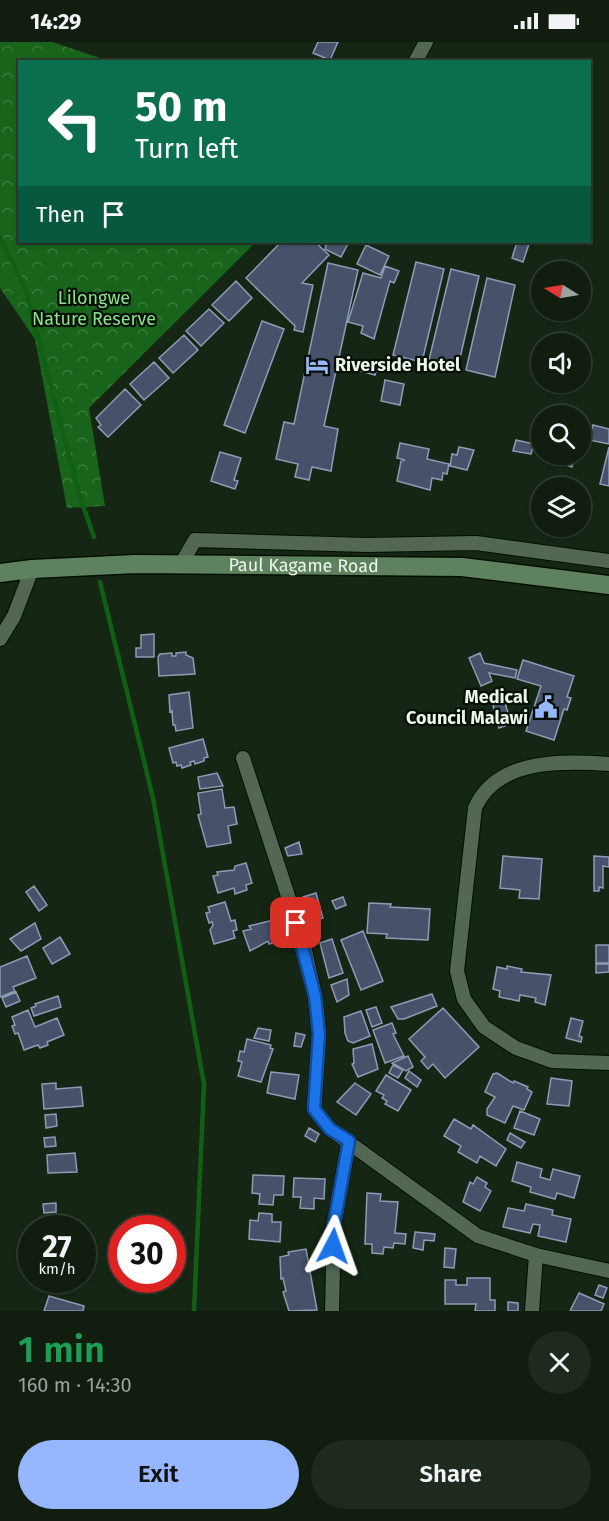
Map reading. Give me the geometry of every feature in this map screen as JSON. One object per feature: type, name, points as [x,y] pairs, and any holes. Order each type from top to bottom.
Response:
[{"type":"street","points":[[416,60],[426,42]]},
{"type":"street","points":[[181,564],[195,540],[335,545],[476,543],[609,561]]},
{"type":"street","name":"Paul Kagame Road","points":[[0,573],[32,569],[181,564],[462,567],[609,585]]},
{"type":"street","points":[[0,639],[14,616],[32,569]]},
{"type":"street","points":[[243,758],[303,942],[315,996],[319,1034],[314,1109],[330,1129],[478,1236],[536,1255],[609,1270]]},
{"type":"street","points":[[609,764],[543,765],[506,775],[488,786],[476,808],[457,971],[464,999],[475,1017],[496,1036],[516,1048],[552,1061],[609,1063]]},
{"type":"street","points":[[332,1311],[334,1224],[349,1141]]},
{"type":"street","points":[[532,1311],[536,1255]]},
{"type":"green space","name":"Lilongwe Nature Reserve","points":[[0,42],[52,42],[106,60],[18,60],[18,243],[255,243],[89,408],[105,506],[67,508],[35,339],[0,288]]},
{"type":"building","points":[[318,42],[338,42],[330,60],[313,53]]},
{"type":"building","points":[[280,243],[316,243],[329,255],[302,283],[313,285],[303,332],[294,330],[295,326],[246,278]]},
{"type":"building","points":[[323,243],[348,243],[341,257],[325,249],[326,246]]},
{"type":"building","points":[[517,243],[529,244],[523,262],[512,258]]},
{"type":"building","points":[[366,245],[389,256],[380,275],[357,264]]},
{"type":"building","points":[[416,262],[444,269],[422,362],[393,355]]},
{"type":"building","points":[[328,263],[358,270],[324,426],[338,429],[331,471],[312,467],[309,480],[295,477],[298,464],[276,459],[284,422],[294,424]]},
{"type":"building","points":[[385,266],[399,271],[394,283],[390,281],[374,339],[361,333],[363,326],[348,322],[363,273],[381,278]]},
{"type":"building","points":[[451,269],[479,276],[457,371],[428,364]]},
{"type":"building","points":[[487,278],[515,285],[495,377],[466,370]]},
{"type":"building","points":[[236,281],[252,298],[229,321],[212,305]]},
{"type":"building","points":[[209,309],[224,323],[201,346],[186,331]]},
{"type":"building","points":[[262,321],[284,329],[245,433],[224,425]]},
{"type":"building","points":[[184,335],[198,350],[173,373],[159,358]]},
{"type":"building","points":[[363,360],[378,364],[375,375],[360,371]]},
{"type":"building","points":[[154,362],[169,378],[144,400],[130,384]]},
{"type":"building","points":[[385,380],[404,384],[400,405],[381,401]]},
{"type":"building","points":[[125,389],[141,405],[108,437],[98,427],[101,425],[96,418]]},
{"type":"building","points":[[593,425],[609,429],[609,444],[591,440]]},
{"type":"building","points":[[516,440],[531,443],[531,454],[513,451]]},
{"type":"building","points":[[400,443],[429,449],[427,459],[449,464],[447,474],[443,473],[442,480],[432,478],[430,490],[397,481],[401,461],[405,460],[397,458]]},
{"type":"building","points":[[459,447],[474,450],[467,470],[450,466],[452,454],[457,455]]},
{"type":"building","points":[[609,447],[609,486],[600,484]]},
{"type":"building","points":[[220,452],[241,458],[234,480],[238,481],[235,489],[211,481]]},
{"type":"building","points":[[154,634],[154,657],[136,657],[136,648],[141,648],[141,635]]},
{"type":"building","points":[[186,652],[186,655],[193,658],[195,674],[159,676],[158,657],[160,654],[172,653],[172,656],[176,656],[176,653]]},
{"type":"building","points":[[480,653],[484,663],[517,670],[515,678],[489,673],[492,681],[481,686],[469,658]]},
{"type":"building","points":[[523,660],[574,676],[567,697],[571,698],[567,710],[564,709],[554,740],[526,731],[541,686],[517,679]]},
{"type":"building","points":[[189,692],[193,728],[176,731],[172,711],[170,712],[169,695]]},
{"type":"building","points":[[503,695],[511,724],[499,728],[491,698]]},
{"type":"building","points":[[203,739],[208,757],[204,758],[204,761],[195,764],[194,761],[190,762],[191,765],[182,768],[181,765],[177,766],[176,762],[173,763],[169,748]]},
{"type":"building","points":[[217,773],[223,786],[200,789],[198,777]]},
{"type":"building","points":[[222,789],[225,808],[234,807],[237,824],[228,826],[231,843],[207,847],[198,815],[201,814],[198,793]]},
{"type":"building","points":[[299,842],[302,854],[288,856],[285,848]]},
{"type":"building","points":[[503,856],[542,859],[539,899],[519,898],[520,890],[500,888]]},
{"type":"building","points":[[594,856],[609,857],[609,867],[603,866],[603,888],[599,887],[599,891],[594,891]]},
{"type":"building","points":[[246,863],[252,883],[246,885],[247,890],[235,894],[234,888],[218,893],[213,876],[218,875],[217,872],[234,870],[235,866]]},
{"type":"building","points":[[34,886],[47,905],[39,911],[26,892]]},
{"type":"building","points":[[316,893],[323,918],[310,922],[303,897]]},
{"type":"building","points":[[343,897],[346,905],[336,909],[332,901]]},
{"type":"building","points":[[225,902],[231,921],[235,920],[237,930],[233,931],[235,938],[214,944],[210,930],[213,925],[212,922],[209,923],[206,913],[210,912],[208,907]]},
{"type":"building","points":[[369,903],[391,904],[390,907],[430,909],[428,940],[386,938],[387,934],[367,933]]},
{"type":"building","points":[[278,919],[283,936],[279,938],[280,941],[269,944],[268,941],[250,951],[243,931],[251,929],[249,926]]},
{"type":"building","points":[[35,923],[41,939],[21,951],[10,939]]},
{"type":"building","points":[[363,931],[383,981],[361,990],[341,940]]},
{"type":"building","points":[[60,937],[70,954],[52,964],[43,948]]},
{"type":"building","points":[[332,939],[343,973],[329,978],[320,943]]},
{"type":"building","points":[[596,945],[609,945],[609,963],[596,963]]},
{"type":"building","points":[[27,956],[36,978],[13,987],[15,991],[0,997],[0,967]]},
{"type":"building","points":[[596,964],[609,964],[609,972],[596,973]]},
{"type":"building","points":[[507,966],[522,969],[521,972],[551,975],[545,1005],[535,1002],[536,998],[520,995],[519,1001],[499,997],[500,991],[493,989],[497,967],[507,969]]},
{"type":"building","points":[[347,979],[349,995],[337,1002],[331,985]]},
{"type":"building","points":[[16,992],[20,1001],[6,1007],[2,998]]},
{"type":"building","points":[[432,994],[437,1006],[404,1019],[398,1019],[391,1007]]},
{"type":"building","points":[[58,996],[61,1007],[34,1016],[31,1008],[36,1006],[35,1004]]},
{"type":"building","points":[[376,1007],[382,1023],[372,1027],[366,1010]]},
{"type":"building","points":[[443,1008],[479,1047],[445,1078],[433,1064],[428,1069],[421,1061],[425,1057],[409,1039]]},
{"type":"building","points":[[28,1010],[35,1027],[57,1018],[64,1035],[47,1042],[48,1045],[40,1048],[38,1045],[24,1050],[18,1033],[15,1034],[12,1026],[15,1025],[12,1017]]},
{"type":"building","points":[[361,1011],[370,1036],[353,1043],[348,1041],[345,1033],[344,1017]]},
{"type":"building","points":[[571,1018],[583,1021],[579,1036],[582,1037],[581,1042],[566,1038]]},
{"type":"building","points":[[392,1023],[396,1033],[393,1034],[404,1056],[385,1063],[373,1030]]},
{"type":"building","points":[[258,1028],[271,1030],[269,1041],[254,1038]]},
{"type":"building","points":[[296,1033],[305,1035],[301,1047],[294,1046]]},
{"type":"building","points":[[247,1039],[271,1045],[270,1048],[273,1049],[261,1082],[238,1076],[242,1062],[238,1061],[240,1051],[244,1052]]},
{"type":"building","points":[[372,1044],[378,1069],[358,1077],[352,1064],[354,1063],[353,1049]]},
{"type":"building","points":[[408,1056],[413,1067],[406,1071],[392,1063]]},
{"type":"building","points":[[393,1065],[403,1070],[398,1078],[389,1073]]},
{"type":"building","points":[[409,1071],[421,1080],[417,1087],[405,1078]]},
{"type":"building","points":[[271,1072],[299,1075],[295,1099],[267,1093]]},
{"type":"building","points":[[497,1073],[513,1083],[514,1081],[528,1087],[527,1089],[532,1092],[524,1110],[513,1106],[505,1123],[487,1115],[487,1109],[495,1097],[485,1092],[493,1074]]},
{"type":"building","points":[[386,1075],[411,1090],[398,1111],[385,1104],[387,1101],[382,1098],[384,1095],[376,1091]]},
{"type":"building","points":[[551,1078],[572,1081],[569,1106],[547,1104]]},
{"type":"building","points":[[56,1083],[56,1089],[81,1087],[83,1106],[44,1109],[42,1084]]},
{"type":"building","points":[[355,1083],[371,1094],[356,1115],[337,1102]]},
{"type":"building","points":[[520,1111],[540,1119],[534,1135],[514,1128]]},
{"type":"building","points":[[56,1114],[57,1126],[46,1128],[45,1115]]},
{"type":"building","points":[[454,1119],[471,1129],[473,1125],[506,1149],[496,1166],[480,1156],[477,1163],[458,1152],[461,1146],[444,1136]]},
{"type":"building","points":[[309,1128],[319,1134],[315,1142],[305,1136]]},
{"type":"building","points":[[510,1133],[525,1142],[521,1148],[507,1140]]},
{"type":"building","points":[[55,1137],[56,1146],[45,1147],[44,1138]]},
{"type":"building","points":[[75,1153],[77,1172],[48,1173],[47,1155]]},
{"type":"building","points":[[517,1162],[542,1169],[540,1177],[550,1180],[553,1169],[580,1176],[574,1198],[557,1193],[555,1199],[530,1192],[531,1187],[512,1181]]},
{"type":"building","points":[[253,1175],[284,1176],[283,1195],[274,1195],[273,1205],[259,1204],[260,1194],[252,1193]]},
{"type":"building","points":[[477,1177],[487,1183],[485,1187],[491,1191],[480,1211],[463,1202],[470,1182],[473,1184]]},
{"type":"building","points":[[294,1178],[325,1179],[324,1199],[314,1198],[314,1209],[300,1208],[301,1197],[293,1197]]},
{"type":"building","points":[[367,1193],[381,1194],[380,1201],[398,1202],[395,1233],[406,1234],[405,1244],[394,1243],[393,1248],[384,1247],[383,1254],[372,1253],[372,1244],[365,1244]]},
{"type":"building","points":[[56,1203],[56,1212],[44,1213],[43,1204]]},
{"type":"building","points":[[526,1204],[553,1210],[552,1215],[571,1219],[566,1242],[538,1236],[540,1225],[533,1224],[530,1233],[503,1227],[508,1208],[524,1211]]},
{"type":"building","points":[[259,1213],[272,1214],[272,1222],[281,1222],[280,1242],[249,1239],[250,1220],[258,1221]]},
{"type":"building","points":[[415,1232],[435,1234],[434,1241],[424,1240],[423,1250],[413,1248]]},
{"type":"building","points":[[445,1248],[456,1249],[454,1268],[444,1267]]},
{"type":"building","points":[[306,1249],[317,1310],[289,1311],[283,1292],[286,1291],[283,1278],[281,1279],[280,1257],[289,1255],[288,1252]]},
{"type":"building","points":[[467,1278],[490,1278],[490,1300],[495,1300],[495,1311],[475,1311],[476,1304],[445,1304],[445,1280],[456,1280],[456,1285],[467,1285]]},
{"type":"building","points":[[599,1285],[607,1288],[603,1298],[595,1295]]},
{"type":"building","points":[[579,1293],[604,1304],[601,1311],[570,1311]]},
{"type":"building","points":[[49,1296],[84,1306],[83,1311],[44,1311]]},
{"type":"building","points":[[508,1302],[518,1303],[518,1311],[508,1311]]},
{"type":"waterway","points":[[0,237],[26,291],[79,494],[94,537]]},
{"type":"waterway","points":[[100,582],[153,798],[204,1084],[194,1311]]},
{"type":"place","name":"Riverside Hotel","points":[[317,365]]},
{"type":"place","name":"Medical Council Malawi","points":[[546,707]]},
{"type":"route","points":[[296,923],[303,942],[315,996],[319,1034],[313,1096],[314,1109],[318,1117],[330,1129],[349,1141],[334,1224],[333,1246]]}]
